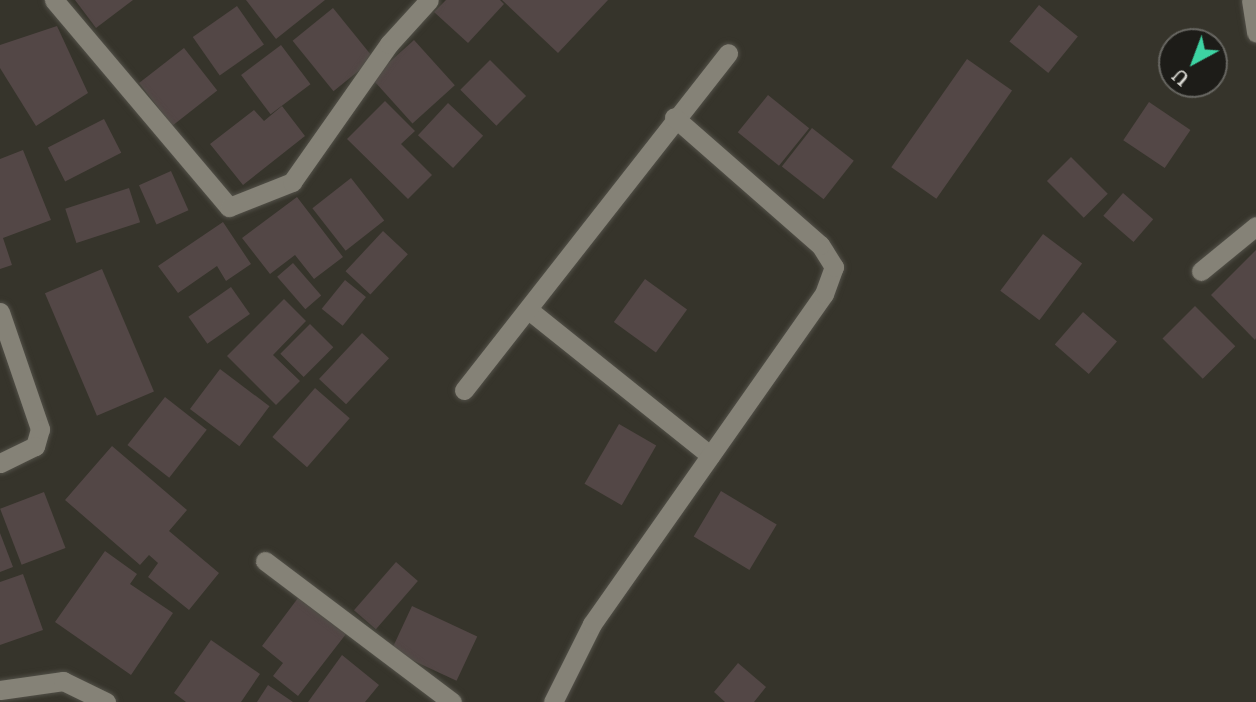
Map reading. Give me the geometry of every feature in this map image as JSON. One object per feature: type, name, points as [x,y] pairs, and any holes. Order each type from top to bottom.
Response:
[{"type":"street","points":[[54,0],[229,207],[292,182],[388,44],[429,0]]},
{"type":"street","points":[[1251,0],[1256,33]]},
{"type":"street","points":[[464,390],[530,311],[674,117],[728,53]]},
{"type":"street","points":[[553,702],[592,624],[824,294],[834,267],[820,245],[674,117]]},
{"type":"street","points":[[1201,271],[1256,226]]},
{"type":"street","points":[[530,311],[710,455]]},
{"type":"street","points":[[0,312],[40,429],[35,446],[0,463]]},
{"type":"street","points":[[265,561],[452,702]]},
{"type":"street","points":[[0,690],[63,681],[106,702]]},
{"type":"building","points":[[75,0],[133,0],[96,28]]},
{"type":"building","points":[[246,0],[325,0],[276,39]]},
{"type":"building","points":[[446,0],[500,0],[504,4],[468,43],[434,12]]},
{"type":"building","points":[[502,0],[608,0],[558,53]]},
{"type":"building","points":[[1039,5],[1078,36],[1048,73],[1009,42]]},
{"type":"building","points":[[237,6],[264,45],[220,75],[193,37]]},
{"type":"building","points":[[333,8],[374,59],[333,91],[293,41]]},
{"type":"building","points":[[57,26],[88,93],[36,126],[0,68],[0,45]]},
{"type":"building","points":[[414,40],[455,85],[412,123],[372,78]]},
{"type":"building","points":[[281,45],[310,84],[271,114],[241,75]]},
{"type":"building","points":[[184,48],[217,91],[172,126],[139,83]]},
{"type":"building","points":[[967,59],[1012,91],[936,199],[891,167]]},
{"type":"building","points":[[490,60],[526,96],[496,126],[460,90]]},
{"type":"building","points":[[768,95],[809,128],[779,166],[738,132]]},
{"type":"building","points":[[385,101],[415,131],[401,144],[432,175],[408,199],[347,139]]},
{"type":"building","points":[[1149,102],[1190,130],[1165,168],[1123,140]]},
{"type":"building","points":[[448,103],[483,136],[453,168],[418,135]]},
{"type":"building","points":[[282,106],[305,136],[243,185],[210,144],[254,110],[264,121]]},
{"type":"building","points":[[104,119],[121,153],[65,181],[48,148]]},
{"type":"building","points":[[812,128],[854,161],[824,199],[782,167]]},
{"type":"building","points":[[23,150],[51,220],[3,238],[12,265],[0,269],[0,159]]},
{"type":"building","points":[[1071,157],[1108,194],[1084,218],[1047,181]]},
{"type":"building","points":[[171,171],[188,210],[157,225],[139,185]]},
{"type":"building","points":[[351,178],[384,221],[346,251],[312,208]]},
{"type":"building","points":[[129,188],[140,222],[76,243],[65,209]]},
{"type":"building","points":[[1123,193],[1153,219],[1134,242],[1103,216]]},
{"type":"building","points":[[297,197],[343,257],[314,279],[295,255],[270,274],[242,238]]},
{"type":"building","points":[[223,222],[251,264],[226,281],[217,266],[178,293],[158,266]]},
{"type":"building","points":[[383,231],[408,254],[370,294],[345,271]]},
{"type":"building","points":[[1043,234],[1082,263],[1039,320],[1000,291]]},
{"type":"building","points":[[1256,250],[1256,338],[1255,340],[1211,295]]},
{"type":"building","points":[[293,263],[321,295],[305,309],[277,277]]},
{"type":"building","points":[[102,269],[154,391],[97,416],[45,293]]},
{"type":"building","points":[[645,279],[687,310],[656,352],[614,322]]},
{"type":"building","points":[[345,280],[366,297],[343,326],[322,309]]},
{"type":"building","points":[[231,287],[250,314],[207,344],[188,317]]},
{"type":"building","points":[[284,299],[306,321],[273,355],[300,381],[276,405],[227,356]]},
{"type":"building","points":[[1195,306],[1235,346],[1203,379],[1162,339]]},
{"type":"building","points":[[1083,312],[1117,342],[1089,374],[1055,344]]},
{"type":"building","points":[[310,324],[333,347],[304,377],[280,354]]},
{"type":"building","points":[[362,333],[389,358],[346,404],[319,379]]},
{"type":"building","points":[[220,369],[270,406],[239,446],[190,409]]},
{"type":"building","points":[[315,388],[350,418],[307,467],[272,437]]},
{"type":"building","points":[[165,397],[207,430],[169,478],[127,445]]},
{"type":"building","points":[[619,424],[656,445],[622,505],[584,484]]},
{"type":"building","points":[[112,446],[187,510],[169,531],[219,573],[189,610],[148,577],[158,563],[149,555],[140,565],[65,500]]},
{"type":"building","points":[[721,491],[777,524],[749,570],[694,536]]},
{"type":"building","points":[[44,492],[66,548],[22,565],[0,509]]},
{"type":"building","points":[[0,533],[13,567],[0,572]]},
{"type":"building","points":[[105,551],[137,574],[130,584],[173,613],[131,675],[55,622]]},
{"type":"building","points":[[396,562],[418,581],[376,629],[354,610]]},
{"type":"building","points":[[23,574],[43,630],[0,645],[0,582]]},
{"type":"building","points":[[298,598],[346,634],[298,696],[273,676],[283,663],[262,646]]},
{"type":"building","points":[[412,606],[477,636],[457,681],[391,650]]},
{"type":"building","points":[[211,640],[260,674],[241,702],[186,702],[174,693]]},
{"type":"building","points":[[342,655],[379,685],[365,702],[308,702]]},
{"type":"building","points":[[738,663],[766,687],[754,702],[725,702],[714,692]]},
{"type":"building","points":[[268,685],[293,702],[257,702]]}]
